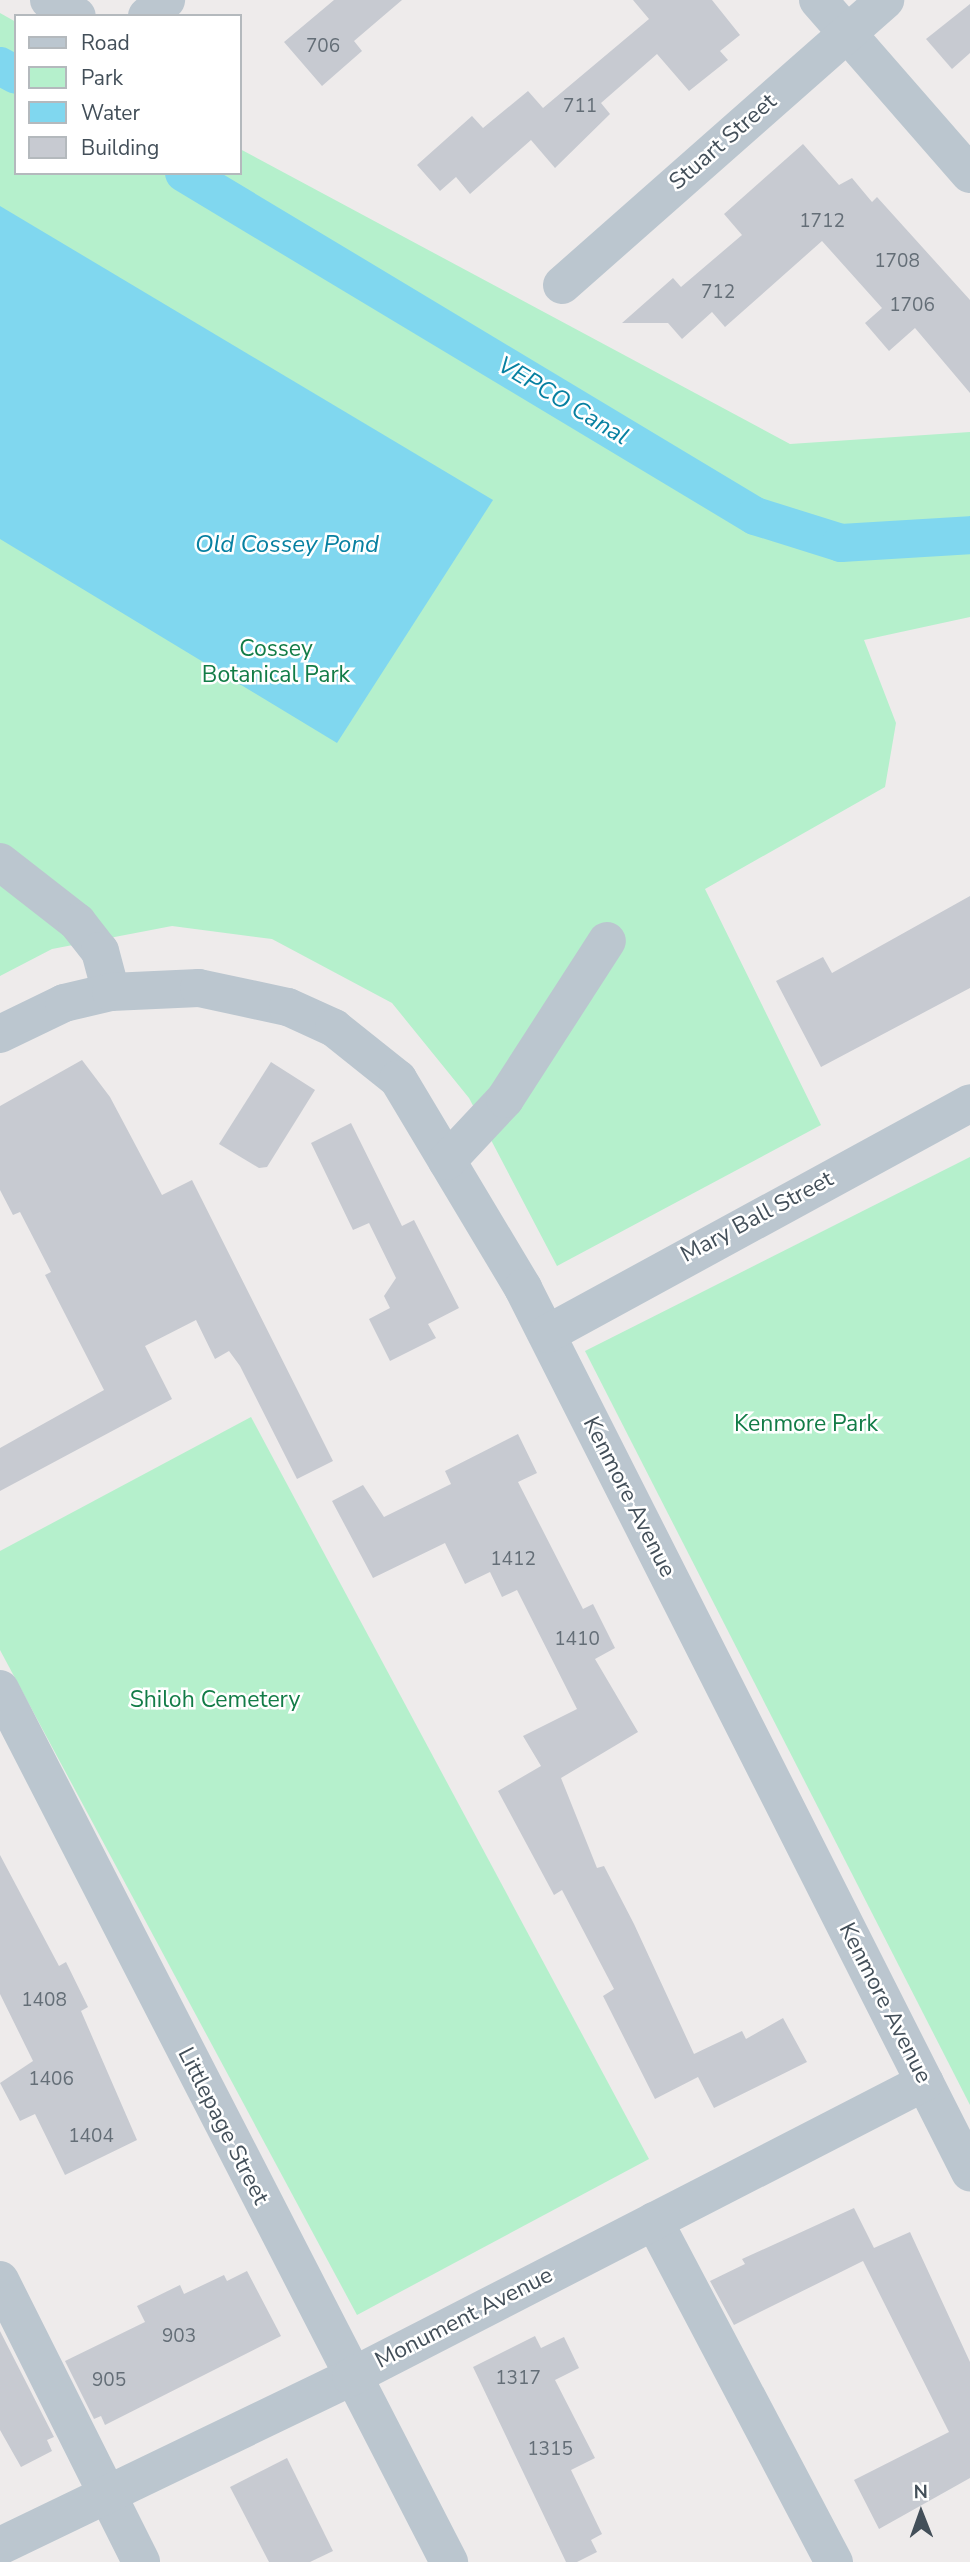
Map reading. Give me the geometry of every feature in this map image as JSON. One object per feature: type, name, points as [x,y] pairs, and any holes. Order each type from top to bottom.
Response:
[{"type":"street","points":[[49,0],[74,14]]},
{"type":"street","points":[[149,14],[166,0]]},
{"type":"street","points":[[818,0],[970,174]]},
{"type":"street","name":"Stuart Street","points":[[562,285],[885,0]]},
{"type":"street","points":[[0,862],[77,922],[128,989]]},
{"type":"street","points":[[447,1161],[505,1099],[607,941]]},
{"type":"street","name":"Kenmore Avenue","points":[[0,1034],[65,1003],[128,989],[239,993],[334,1028],[398,1079],[547,1334],[970,2172]]},
{"type":"street","name":"Mary Ball Street","points":[[547,1334],[970,1103]]},
{"type":"street","name":"Littlepage Street","points":[[0,1689],[351,2377],[449,2562]]},
{"type":"street","name":"Monument Avenue","points":[[0,2546],[351,2377],[925,2082]]},
{"type":"street","points":[[654,2221],[834,2562]]},
{"type":"street","points":[[0,2280],[141,2562]]},
{"type":"green space","name":"Cossey Botanical Park","points":[[0,13],[14,21],[14,175],[242,175],[242,150],[790,444],[970,432],[970,617],[864,640],[896,723],[885,787],[705,889],[821,1125],[557,1266],[469,1098],[392,1003],[272,939],[172,926],[52,949],[0,976]]},
{"type":"green space","name":"Kenmore Park","points":[[970,1157],[970,2105],[585,1351]]},
{"type":"green space","name":"Shiloh Cemetery","points":[[251,1417],[649,2159],[357,2315],[0,1650],[0,1551]]},
{"type":"water","name":"Old Cossey Pond","points":[[0,206],[493,500],[337,743],[0,539]]},
{"type":"building","points":[[334,0],[402,0],[354,41],[362,51],[322,86],[284,42]]},
{"type":"building","points":[[633,0],[712,0],[740,35],[720,51],[728,60],[689,91],[657,54],[601,103],[610,114],[555,168],[531,140],[470,194],[456,177],[440,191],[417,165],[472,116],[483,128],[528,91],[543,108],[649,19]]},
{"type":"building","points":[[970,4],[970,53],[952,69],[926,39]]},
{"type":"building","points":[[803,144],[839,185],[852,178],[872,202],[877,197],[970,300],[970,393],[915,328],[889,351],[865,323],[882,308],[822,241],[725,327],[712,312],[682,339],[668,323],[622,323],[673,278],[681,287],[742,235],[724,214]]},
{"type":"building","points":[[970,896],[970,988],[821,1067],[776,981],[823,957],[832,973]]},
{"type":"building","points":[[82,1060],[110,1097],[162,1195],[192,1180],[333,1461],[297,1479],[240,1366],[229,1351],[215,1359],[196,1320],[145,1346],[172,1399],[0,1491],[0,1448],[104,1390],[45,1275],[51,1272],[20,1212],[13,1215],[0,1190],[0,1106]]},
{"type":"building","points":[[271,1062],[315,1090],[267,1167],[259,1168],[219,1144]]},
{"type":"building","points":[[351,1123],[402,1226],[414,1220],[459,1308],[428,1324],[436,1338],[390,1361],[369,1319],[390,1308],[384,1296],[396,1278],[369,1223],[353,1230],[311,1143]]},
{"type":"building","points":[[518,1434],[537,1473],[518,1482],[583,1609],[593,1604],[615,1648],[595,1659],[638,1732],[561,1778],[597,1868],[604,1866],[694,2054],[742,2031],[746,2039],[783,2018],[807,2062],[714,2108],[698,2077],[655,2099],[603,1996],[614,1989],[562,1890],[554,1895],[498,1791],[541,1766],[523,1736],[577,1709],[517,1590],[502,1597],[490,1572],[465,1584],[445,1543],[373,1578],[332,1501],[363,1485],[384,1517],[451,1484],[445,1471]]},
{"type":"building","points":[[0,1855],[59,1966],[66,1962],[88,2007],[81,2011],[137,2140],[65,2175],[35,2114],[20,2121],[0,2083],[33,2061],[0,1994]]},
{"type":"building","points":[[854,2208],[874,2248],[910,2232],[970,2362],[970,2478],[879,2529],[854,2480],[949,2432],[863,2261],[734,2325],[710,2281],[745,2264],[742,2259]]},
{"type":"building","points":[[247,2271],[281,2336],[105,2425],[101,2416],[94,2419],[65,2361],[145,2322],[137,2306],[180,2285],[184,2294],[224,2275],[227,2281]]},
{"type":"building","points":[[0,2331],[54,2437],[47,2440],[52,2451],[21,2467],[0,2430]]},
{"type":"building","points":[[535,2336],[541,2348],[564,2337],[579,2368],[555,2380],[595,2458],[571,2470],[602,2534],[591,2540],[597,2552],[577,2562],[566,2562],[473,2367]]},
{"type":"building","points":[[287,2458],[333,2551],[310,2562],[269,2562],[230,2487]]},
{"type":"waterway","name":"VEPCO Canal","points":[[0,66],[14,74]]},
{"type":"waterway","name":"VEPCO Canal","points":[[187,175],[755,516],[841,543],[970,535]]}]
